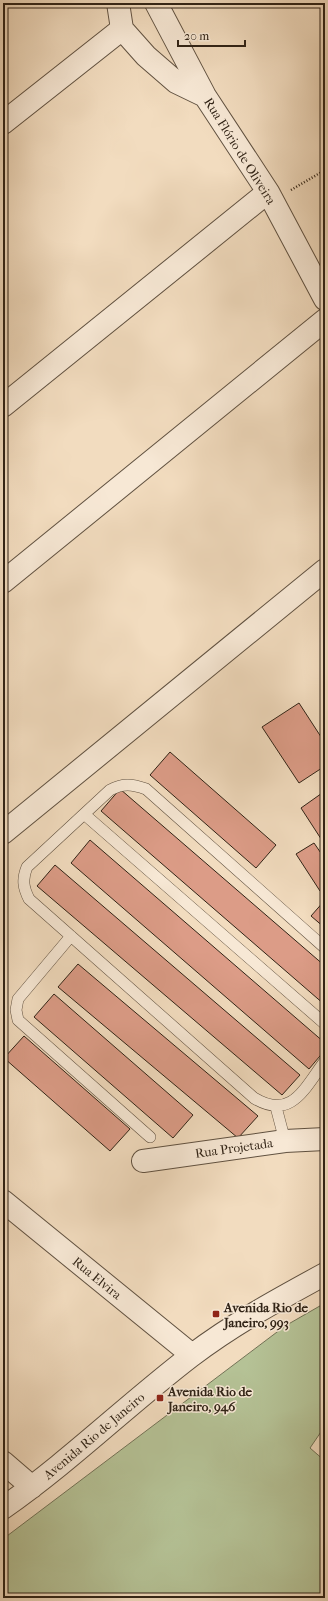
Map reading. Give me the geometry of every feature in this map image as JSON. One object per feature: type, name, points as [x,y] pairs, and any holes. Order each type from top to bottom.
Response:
[{"type":"street","points":[[118,3],[122,29],[146,56],[176,82],[205,96]]},
{"type":"street","name":"Rua Flório de Oliveira","points":[[156,3],[205,96],[270,196],[325,299]]},
{"type":"street","points":[[3,123],[122,29]]},
{"type":"street","points":[[3,406],[270,196]]},
{"type":"street","points":[[3,582],[325,320]]},
{"type":"street","points":[[3,833],[325,570]]},
{"type":"street","name":"Rua Projetada","points":[[143,1161],[285,1141],[325,1139]]},
{"type":"street","name":"Rua Elvira","points":[[3,1201],[192,1355]]},
{"type":"street","name":"Avenida Rio de Janeiro","points":[[3,1508],[32,1487],[192,1355],[240,1321],[325,1274]]},
{"type":"street","points":[[3,1462],[32,1487]]},
{"type":"lane","points":[[325,948],[146,789],[134,784],[120,785],[110,790],[27,867],[23,878],[24,889],[29,899],[254,1098],[265,1105],[276,1107],[286,1105],[296,1099],[325,1061]]},
{"type":"lane","points":[[84,814],[325,1024]]},
{"type":"lane","points":[[71,936],[18,999],[16,1010],[18,1020],[150,1137]]},
{"type":"lane","points":[[276,1107],[285,1141]]},
{"type":"path","points":[[270,196],[325,170]]},
{"type":"green space","points":[[325,1303],[325,1426],[310,1448],[325,1461],[325,1598],[3,1598],[3,1539],[285,1326]]},
{"type":"building","points":[[299,703],[325,743],[325,766],[299,783],[262,727]]},
{"type":"building","points":[[170,752],[276,845],[256,868],[150,775]]},
{"type":"building","points":[[120,789],[325,966],[325,1005],[101,811]]},
{"type":"building","points":[[325,791],[325,845],[301,808]]},
{"type":"building","points":[[90,840],[325,1043],[325,1050],[309,1069],[71,863]]},
{"type":"building","points":[[314,843],[325,859],[325,888],[320,891],[296,854]]},
{"type":"building","points":[[55,865],[300,1075],[282,1095],[37,886]]},
{"type":"building","points":[[325,900],[325,928],[311,916]]},
{"type":"building","points":[[78,964],[258,1116],[238,1138],[58,987]]},
{"type":"building","points":[[54,994],[193,1115],[173,1138],[34,1017]]},
{"type":"building","points":[[24,1036],[130,1129],[110,1151],[4,1058]]},
{"type":"place","name":"Avenida Rio de Janeiro, 993","points":[[216,1314]]},
{"type":"place","name":"Avenida Rio de Janeiro, 946","points":[[160,1398]]}]
